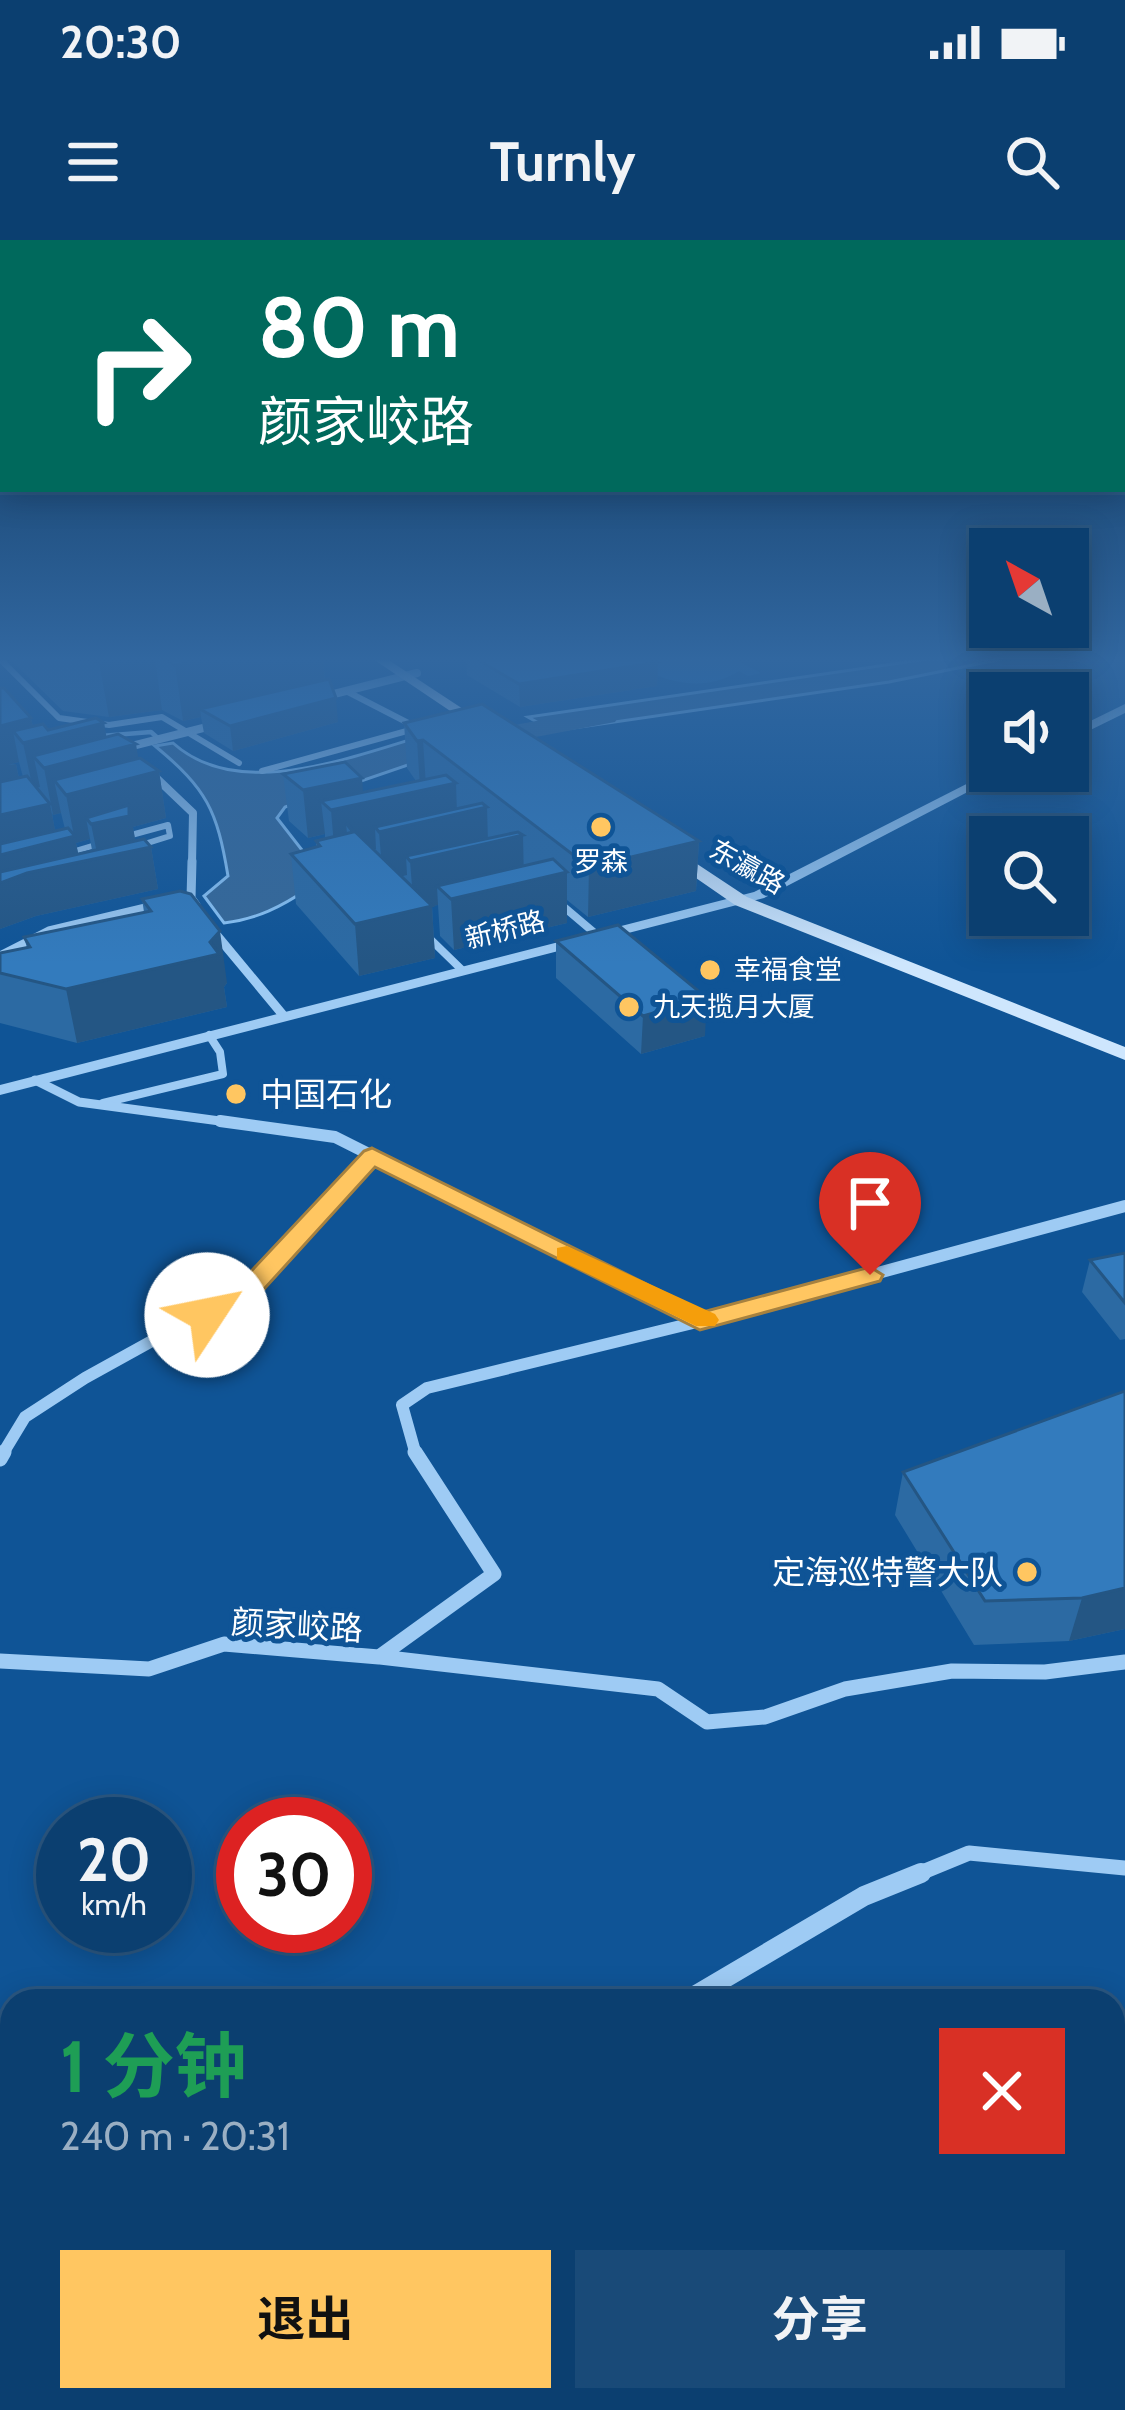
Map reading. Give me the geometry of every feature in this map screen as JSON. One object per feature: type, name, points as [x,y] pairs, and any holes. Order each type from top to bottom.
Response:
[{"type":"main road","name":"东瀛路","points":[[662,840],[750,898],[1125,1054]]},
{"type":"main road","name":"东瀛路","points":[[750,898],[1125,1038]]},
{"type":"street","points":[[134,760],[193,813],[191,898],[200,912]]},
{"type":"street","name":"新桥路","points":[[0,1090],[750,898],[969,788]]},
{"type":"street","points":[[0,956],[49,932],[191,898]]},
{"type":"street","points":[[209,926],[283,1015]]},
{"type":"street","points":[[35,1081],[79,1102],[335,1137],[700,1321]]},
{"type":"street","points":[[0,1460],[26,1417],[85,1378],[179,1326],[236,1304],[372,1156]]},
{"type":"street","name":"颜家峧路","points":[[0,1661],[149,1669],[224,1644],[379,1657],[494,1574],[416,1455],[402,1405],[427,1388],[700,1321],[1125,1205]]},
{"type":"street","points":[[379,1657],[658,1689],[706,1722],[765,1717],[845,1689],[952,1671],[1045,1672],[1125,1662]]},
{"type":"street","points":[[706,1989],[864,1896],[969,1853],[1125,1868]]},
{"type":"lane","points":[[234,760],[239,763]]},
{"type":"lane","points":[[262,771],[301,760]]},
{"type":"lane","points":[[53,854],[168,825],[170,836],[126,850]]},
{"type":"lane","points":[[60,837],[80,861],[60,866]]},
{"type":"lane","points":[[555,900],[598,935]]},
{"type":"lane","points":[[445,927],[423,932],[460,969]]},
{"type":"lane","points":[[98,1104],[223,1075],[220,1052],[209,1035]]},
{"type":"shaded area","points":[[171,760],[199,760],[236,771],[309,767],[338,760],[422,760],[285,807],[277,818],[309,859],[309,888],[268,911],[224,923],[204,896],[228,876],[214,817],[198,789]]},
{"type":"building","points":[[37,760],[74,760],[44,768]]},
{"type":"building","points":[[131,760],[143,760],[159,771],[66,795],[54,780]]},
{"type":"building","points":[[449,760],[571,760],[699,841],[589,867]]},
{"type":"building","points":[[345,762],[362,778],[303,790],[283,774]]},
{"type":"building","points":[[446,775],[456,783],[331,810],[321,801]]},
{"type":"building","points":[[27,776],[50,804],[0,815],[0,782]]},
{"type":"building","points":[[482,803],[487,807],[379,832],[375,827]]},
{"type":"building","points":[[129,805],[129,816],[91,824],[86,818]]},
{"type":"building","points":[[346,823],[432,906],[355,924],[291,854],[320,846],[316,841],[353,832]]},
{"type":"building","points":[[68,828],[75,836],[0,855],[0,844]]},
{"type":"building","points":[[518,832],[523,835],[410,861],[406,856]]},
{"type":"building","points":[[144,839],[151,847],[0,883],[0,872]]},
{"type":"building","points":[[553,859],[567,872],[451,899],[437,886]]},
{"type":"building","points":[[180,891],[191,894],[220,931],[210,942],[219,954],[66,989],[0,973],[0,953],[30,947],[24,937],[151,911],[142,899]]},
{"type":"building","points":[[618,925],[707,998],[643,1016],[556,941]]},
{"type":"building","points":[[1125,1253],[1125,1303],[1090,1260]]},
{"type":"building","name":"定海巡特警大队","points":[[1125,1391],[1125,1588],[1082,1598],[985,1601],[903,1472]]},
{"type":"slow traffic","points":[[567,1254],[705,1320]]},
{"type":"place","name":"罗森","points":[[601,827]]},
{"type":"place","name":"幸福食堂","points":[[710,970]]},
{"type":"place","name":"九天揽月大厦","points":[[629,1007]]},
{"type":"place","name":"中国石化","points":[[236,1094]]},
{"type":"place","name":"定海巡特警大队","points":[[1027,1572]]},
{"type":"route","points":[[207,1315],[236,1304],[372,1156],[700,1321],[870,1275]]}]
